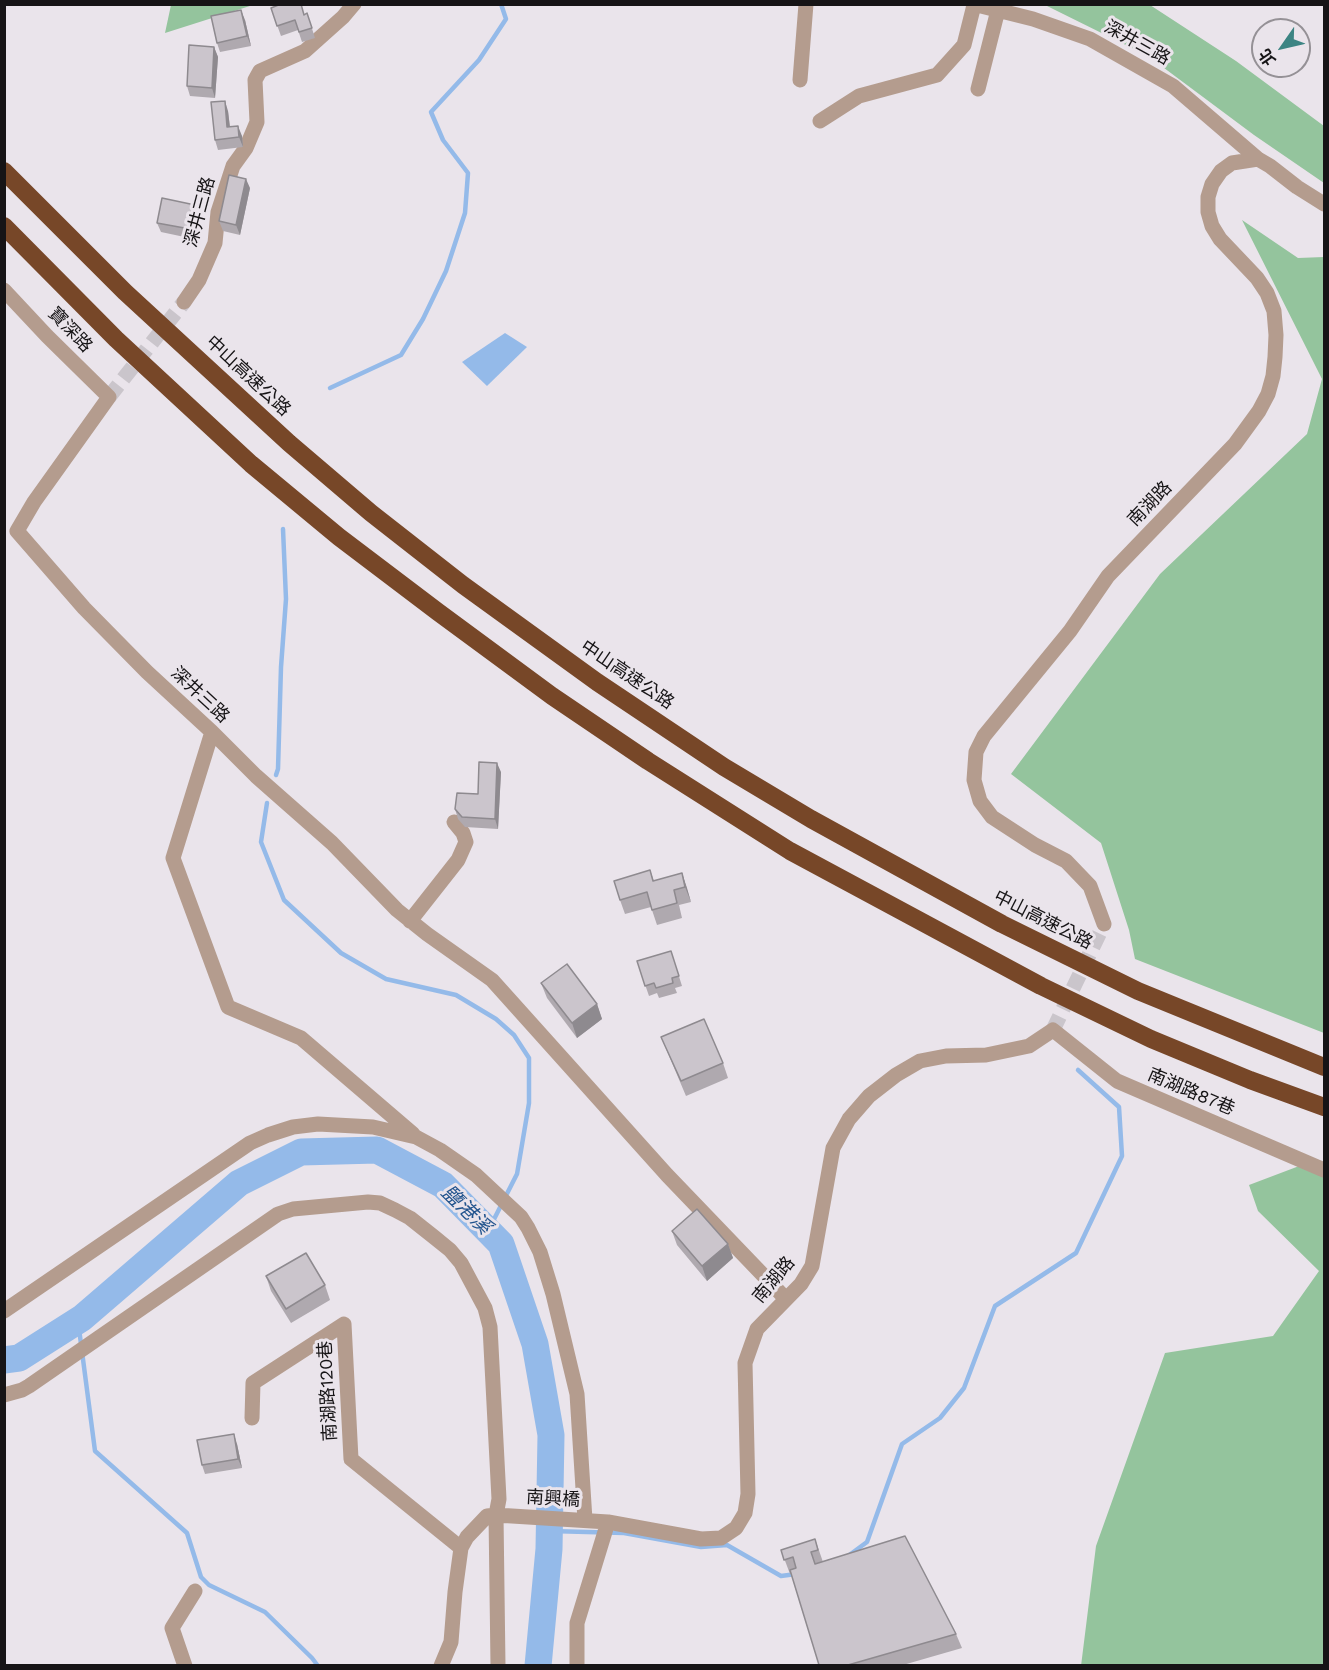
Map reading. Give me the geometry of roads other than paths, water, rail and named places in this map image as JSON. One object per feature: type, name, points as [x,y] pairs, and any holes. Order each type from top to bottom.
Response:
[{"type":"highway","name":"中山高速公路","points":[[4,171],[125,292],[289,443],[371,513],[463,585],[597,682],[724,767],[810,819],[1002,924],[1138,991],[1324,1067]]},
{"type":"highway","points":[[4,226],[116,339],[251,464],[339,537],[438,612],[552,696],[648,761],[790,851],[1041,986],[1151,1038],[1250,1080],[1324,1107]]},
{"type":"street","name":"深井三路","points":[[184,302],[199,280],[215,243],[218,212],[233,166],[246,148],[258,122],[255,80],[260,71],[305,51],[354,4]]},
{"type":"street","points":[[800,80],[806,4]]},
{"type":"street","name":"深井三路","points":[[973,5],[1033,19],[1090,39],[1173,86],[1258,159]]},
{"type":"street","points":[[820,121],[859,96],[937,75],[964,45],[973,5]]},
{"type":"street","points":[[978,89],[998,10]]},
{"type":"street","points":[[1258,159],[1324,204]]},
{"type":"street","name":"南湖路","points":[[1104,924],[1090,886],[1066,861],[1035,845],[992,817],[980,801],[974,780],[976,752],[984,736],[1064,639],[1108,576],[1220,461],[1248,428],[1268,394],[1273,376],[1276,335],[1274,311],[1267,293],[1257,278],[1220,239],[1212,226],[1208,212],[1208,198],[1212,184],[1221,171],[1232,163],[1258,159]]},
{"type":"street","name":"寶深路","points":[[4,290],[109,397]]},
{"type":"street","name":"深井三路","points":[[109,397],[34,502],[11,527],[84,608],[256,776],[332,843],[410,921],[492,980],[667,1175],[786,1299]]},
{"type":"street","points":[[212,732],[173,858],[228,1007],[301,1038],[416,1137],[440,1150],[476,1175],[520,1217],[528,1228],[540,1252],[553,1294],[577,1394],[585,1520]]},
{"type":"street","points":[[410,921],[458,861],[466,842],[464,833],[454,822]]},
{"type":"street","name":"南湖路","points":[[608,1522],[701,1539],[721,1538],[736,1528],[745,1513],[748,1494],[745,1363],[757,1329],[801,1284],[812,1266],[833,1148],[849,1119],[868,1096],[920,1061],[946,1056],[986,1055],[1029,1046],[1053,1030]]},
{"type":"street","name":"南湖路87巷","points":[[1053,1030],[1117,1081],[1324,1170]]},
{"type":"street","points":[[4,1311],[250,1143],[268,1134],[293,1127],[318,1124],[373,1127],[416,1137]]},
{"type":"street","points":[[4,1395],[22,1390],[66,1361],[278,1214],[293,1209],[368,1202],[380,1203],[410,1218],[450,1250],[461,1263],[485,1308],[490,1327],[499,1499],[496,1515],[498,1665]]},
{"type":"street","name":"南湖路120巷","points":[[252,1418],[253,1383],[344,1324],[351,1459],[461,1548]]},
{"type":"street","points":[[441,1665],[451,1642],[461,1548],[467,1537],[487,1516],[496,1515]]},
{"type":"street","name":"南興橋","points":[[496,1515],[608,1522]]},
{"type":"street","points":[[577,1665],[577,1623],[608,1522]]},
{"type":"street","points":[[184,1665],[172,1628],[195,1591]]},
{"type":"water","points":[[505,333],[527,347],[487,386],[462,362]]},
{"type":"waterway","points":[[330,388],[401,355],[423,319],[446,271],[465,213],[468,173],[443,140],[431,112],[479,60],[506,19],[501,4]]},
{"type":"waterway","points":[[276,775],[286,599],[283,529]]},
{"type":"waterway","points":[[267,803],[261,842],[284,900],[341,953],[386,979],[456,995],[496,1019],[514,1035],[529,1058],[529,1103],[517,1174],[488,1231]]},
{"type":"waterway","points":[[848,1556],[867,1542],[902,1444],[940,1418],[964,1388],[995,1306],[1076,1253],[1122,1156],[1119,1107],[1078,1070]]},
{"type":"waterway","name":"鹽港溪","points":[[4,1360],[19,1358],[82,1318],[239,1183],[301,1152],[377,1150],[443,1185],[501,1244],[535,1344],[551,1435],[549,1549],[538,1666]]},
{"type":"waterway","points":[[78,1321],[95,1451],[187,1533],[201,1577],[209,1585],[265,1612],[318,1666]]},
{"type":"waterway","points":[[550,1531],[624,1533],[701,1547],[727,1545],[781,1576],[796,1574]]},
{"type":"tunnel","points":[[109,397],[184,302]]},
{"type":"tunnel","points":[[1053,1030],[1104,924]]}]
